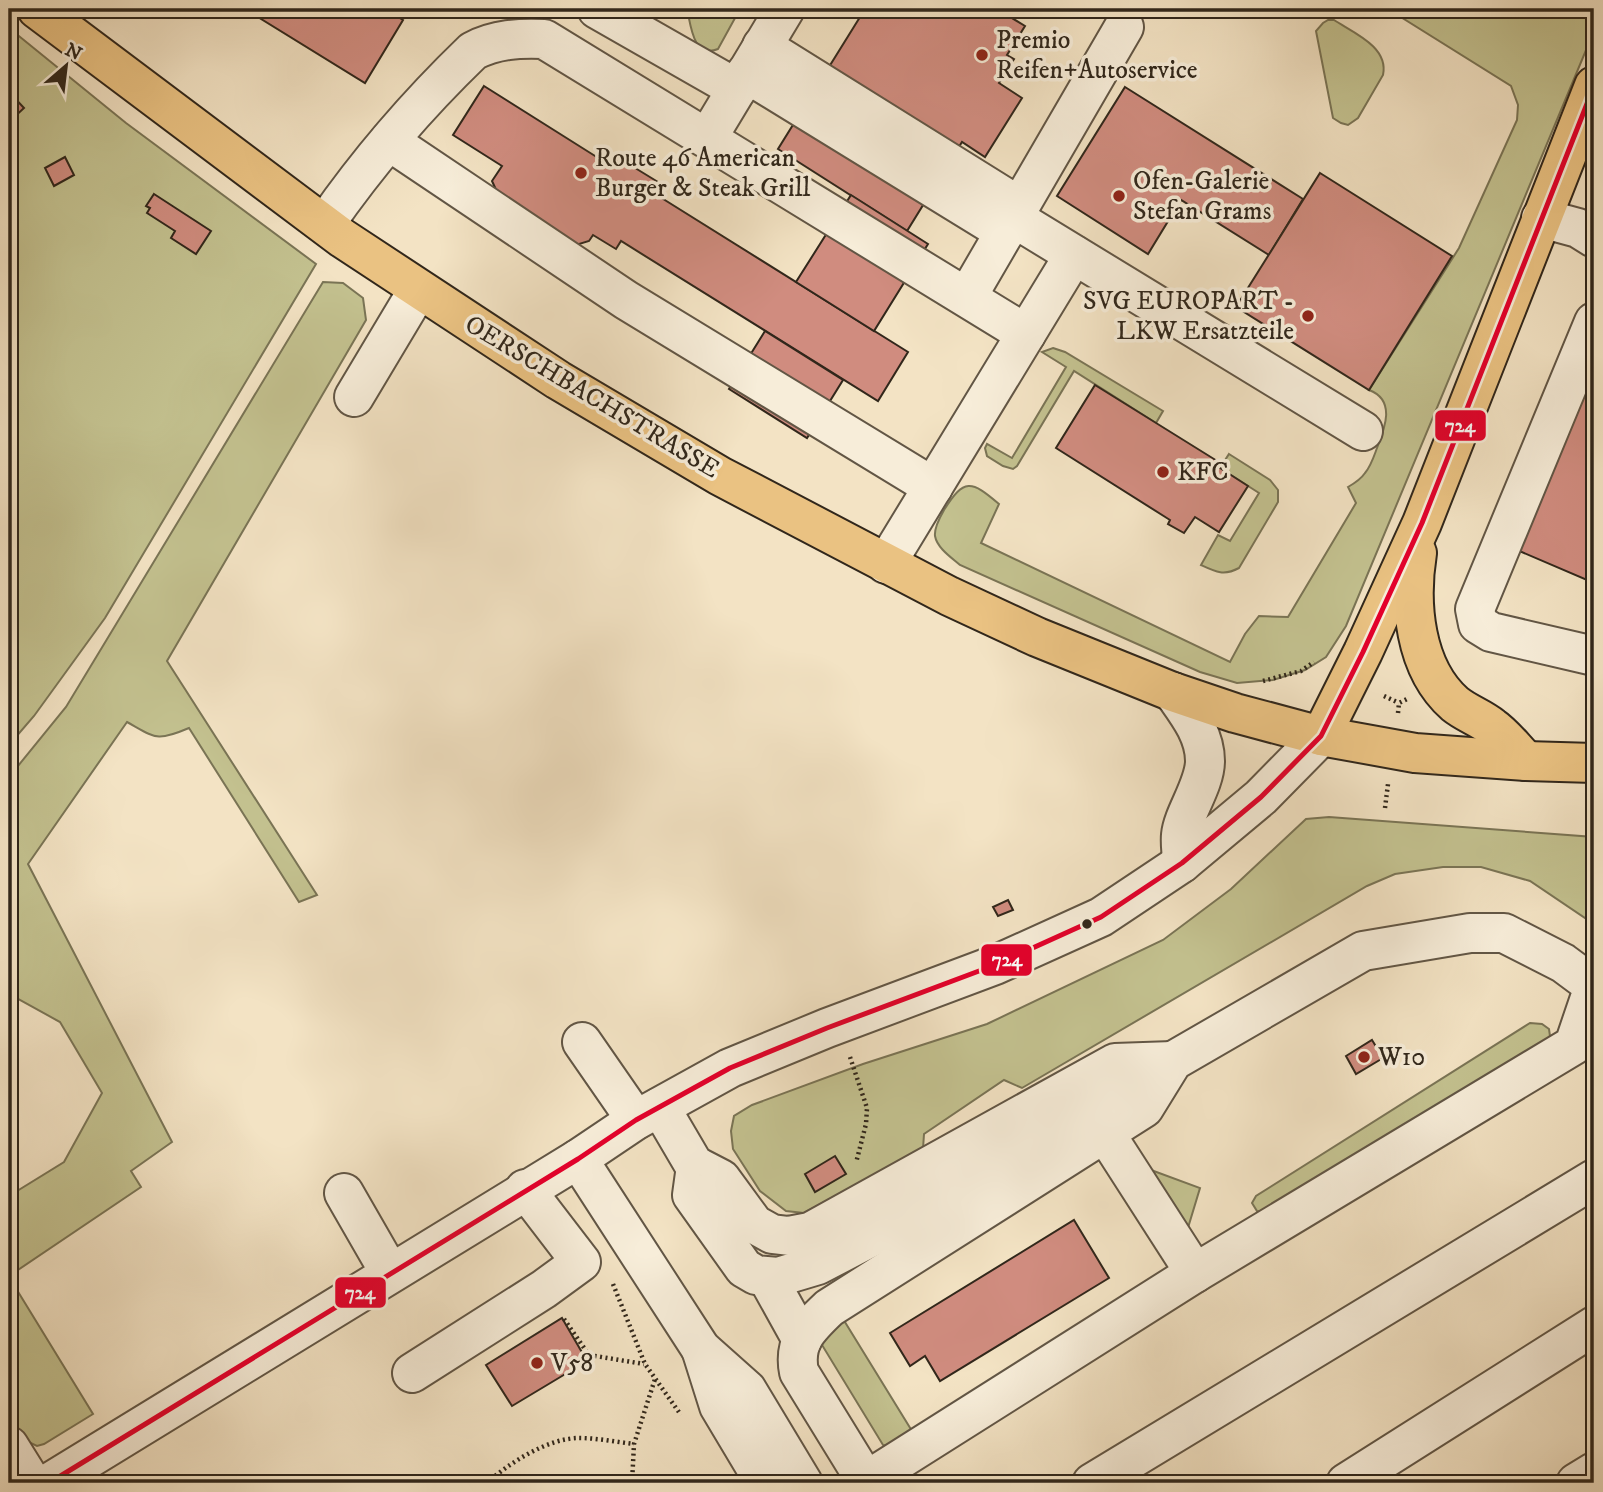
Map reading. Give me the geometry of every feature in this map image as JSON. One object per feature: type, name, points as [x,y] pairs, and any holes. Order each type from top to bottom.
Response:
[{"type":"main road","name":"OERSCHBACHSTRASSE","points":[[47,14],[324,225],[418,290],[558,380],[720,476],[886,564],[1037,637],[1173,692],[1235,713],[1321,736],[1392,750],[1594,764]]},
{"type":"main road","points":[[1321,736],[1422,523],[1594,86]]},
{"type":"main road","points":[[1422,523],[1412,583],[1419,644],[1430,670],[1436,682],[1456,705],[1494,728],[1526,761]]},
{"type":"street","points":[[597,9],[748,70],[1013,219],[1363,431]]},
{"type":"street","points":[[708,138],[785,9]]},
{"type":"street","points":[[967,297],[1124,27]]},
{"type":"street","points":[[324,225],[388,141],[473,51],[487,44],[515,38],[544,38],[1026,334]]},
{"type":"street","points":[[388,141],[626,300],[933,487]]},
{"type":"street","points":[[1541,218],[1578,228],[1594,238]]},
{"type":"street","points":[[886,564],[1074,255]]},
{"type":"street","points":[[354,397],[418,290]]},
{"type":"street","points":[[1594,322],[1475,609],[1478,624],[1491,632],[1594,656]]},
{"type":"street","points":[[1173,692],[1193,719],[1202,741],[1205,762],[1194,803],[1181,833],[1182,863]]},
{"type":"street","points":[[49,1483],[648,1114],[730,1068],[836,1024],[995,965],[1085,925],[1150,886],[1182,863],[1261,797],[1321,736]]},
{"type":"street","points":[[696,1166],[692,1195],[744,1268],[756,1275],[778,1277],[818,1265],[881,1232],[1173,1061],[1363,951],[1470,933],[1504,933],[1563,963],[1594,986],[1574,1045],[1195,1273],[866,1482],[799,1372],[796,1356],[802,1340],[829,1308],[1144,1108],[1173,1061]]},
{"type":"street","points":[[582,1042],[696,1166],[721,1179],[754,1224],[772,1234],[789,1236],[810,1231],[1115,1063],[1173,1061]]},
{"type":"street","points":[[1105,1133],[1195,1273]]},
{"type":"street","points":[[578,1158],[701,1349],[719,1406],[765,1483]]},
{"type":"street","points":[[1093,1483],[1594,1178]]},
{"type":"street","points":[[412,1373],[544,1289],[580,1262],[525,1189]]},
{"type":"street","points":[[344,1193],[390,1273]]},
{"type":"street","points":[[767,1277],[802,1340]]},
{"type":"street","points":[[1346,1483],[1594,1326]]},
{"type":"street","points":[[701,1349],[747,1390],[803,1483]]},
{"type":"street","points":[[9,1446],[32,1483]]},
{"type":"street","points":[[1576,1483],[1594,1472]]},
{"type":"path","points":[[1254,681],[1301,671],[1314,662]]},
{"type":"path","points":[[1384,696],[1399,703]]},
{"type":"path","points":[[836,1024],[854,1066],[867,1108],[866,1124],[847,1196],[853,1206]]},
{"type":"path","points":[[580,1262],[606,1268],[645,1364],[650,1370]]},
{"type":"path","points":[[544,1289],[589,1355],[645,1364]]},
{"type":"path","points":[[632,1483],[634,1444],[656,1378]]},
{"type":"path","points":[[487,1483],[499,1472],[552,1442],[579,1438],[634,1444]]},
{"type":"shaded area","points":[[687,9],[740,9],[718,49],[710,51],[698,45]]},
{"type":"shaded area","points":[[1388,9],[1594,9],[1594,31],[1346,626],[1326,657],[1305,670],[1273,680],[1237,683],[1200,672],[960,565],[942,549],[935,533],[939,519],[951,500],[957,492],[968,486],[981,490],[999,504],[981,543],[1230,662],[1245,634],[1259,616],[1288,617],[1356,503],[1348,487],[1367,470],[1380,440],[1386,407],[1383,400],[1369,390],[1459,248],[1517,120],[1518,105],[1511,86]]},
{"type":"shaded area","points":[[1328,20],[1334,20],[1368,42],[1381,56],[1383,65],[1383,75],[1358,118],[1348,125],[1333,118],[1316,31]]},
{"type":"shaded area","points":[[9,28],[126,123],[316,264],[105,618],[34,716],[9,745]]},
{"type":"shaded area","points":[[323,282],[343,283],[363,298],[366,320],[167,661],[317,895],[299,902],[189,728],[156,736],[127,722],[28,864],[172,1142],[131,1171],[141,1187],[9,1276],[9,1196],[64,1162],[102,1093],[60,1022],[9,994],[9,777],[66,707]]},
{"type":"shaded area","points":[[1053,348],[1065,352],[1163,411],[1156,423],[1074,371],[1017,466],[1013,469],[1003,466],[987,456],[985,448],[987,444],[1012,458],[1066,367],[1042,352]]},
{"type":"shaded area","points":[[1229,454],[1270,480],[1278,490],[1278,502],[1239,568],[1224,572],[1201,565],[1218,535],[1230,541],[1259,493],[1220,468]]},
{"type":"shaded area","points":[[1329,817],[1594,837],[1594,924],[1530,881],[1481,867],[1443,867],[1395,874],[1367,886],[1022,1088],[1004,1080],[924,1134],[923,1149],[804,1213],[786,1211],[760,1191],[733,1149],[731,1131],[734,1116],[752,1105],[863,1064],[987,1024],[1163,940],[1231,889],[1306,819]]},
{"type":"shaded area","points":[[1530,1023],[1542,1024],[1549,1029],[1550,1036],[1545,1042],[1266,1213],[1257,1211],[1252,1203],[1256,1196]]},
{"type":"shaded area","points":[[1151,1170],[1200,1188],[1187,1231]]},
{"type":"shaded area","points":[[9,1277],[93,1414],[37,1446],[22,1439],[9,1417]]},
{"type":"shaded area","points":[[840,1314],[912,1431],[891,1447],[883,1445],[822,1345],[830,1321]]},
{"type":"building","points":[[245,9],[385,9],[403,20],[365,83]]},
{"type":"building","points":[[865,9],[997,9],[1025,26],[1007,55],[1014,59],[999,83],[1022,98],[985,157],[962,142],[907,231],[778,149]]},
{"type":"building","points":[[484,86],[603,161],[609,152],[658,182],[652,192],[908,352],[878,401],[621,241],[616,249],[593,235],[589,241],[576,245],[498,194],[492,181],[502,166],[453,135]]},
{"type":"building","points":[[1125,87],[1303,199],[1269,255],[1181,200],[1148,254],[1057,196]]},
{"type":"building","points":[[9,92],[24,108],[9,122]]},
{"type":"building","points":[[65,157],[74,175],[54,186],[45,168]]},
{"type":"building","points":[[1320,173],[1452,256],[1369,390],[1236,307]]},
{"type":"building","points":[[154,194],[211,231],[196,254],[171,238],[175,231],[147,213],[150,208],[146,206]]},
{"type":"building","points":[[851,195],[928,244],[874,331],[796,282]]},
{"type":"building","points":[[765,331],[843,380],[807,438],[729,389]]},
{"type":"building","points":[[1594,362],[1594,583],[1517,550]]},
{"type":"building","points":[[1095,385],[1222,464],[1220,468],[1248,486],[1219,532],[1195,517],[1184,533],[1168,524],[1170,520],[1056,448]]},
{"type":"building","points":[[1008,900],[1013,910],[998,916],[993,907]]},
{"type":"building","name":"W10","points":[[1372,1040],[1383,1058],[1356,1074],[1346,1056]]},
{"type":"building","points":[[835,1156],[846,1174],[815,1192],[805,1174]]},
{"type":"building","points":[[1074,1220],[1109,1278],[940,1381],[925,1356],[910,1366],[890,1333]]},
{"type":"building","name":"V58","points":[[562,1318],[587,1361],[512,1406],[486,1365]]},
{"type":"transit line","name":"724","points":[[49,1483],[578,1159],[636,1120],[730,1068],[827,1028],[995,965],[1101,917],[1182,863],[1261,797],[1321,736],[1363,652],[1422,523],[1594,86]]},
{"type":"place","name":"Premio Reifen+Autoservice","points":[[982,55]]},
{"type":"place","name":"Route 46 American Burger & Steak Grill","points":[[581,173]]},
{"type":"place","name":"Ofen-Galerie Stefan Grams","points":[[1119,196]]},
{"type":"place","name":"SVG EUROPART - LKW Ersatzteile","points":[[1308,316]]},
{"type":"place","name":"KFC","points":[[1163,472]]},
{"type":"place","name":"W10","points":[[1364,1057]]},
{"type":"place","name":"V58","points":[[537,1363]]}]
